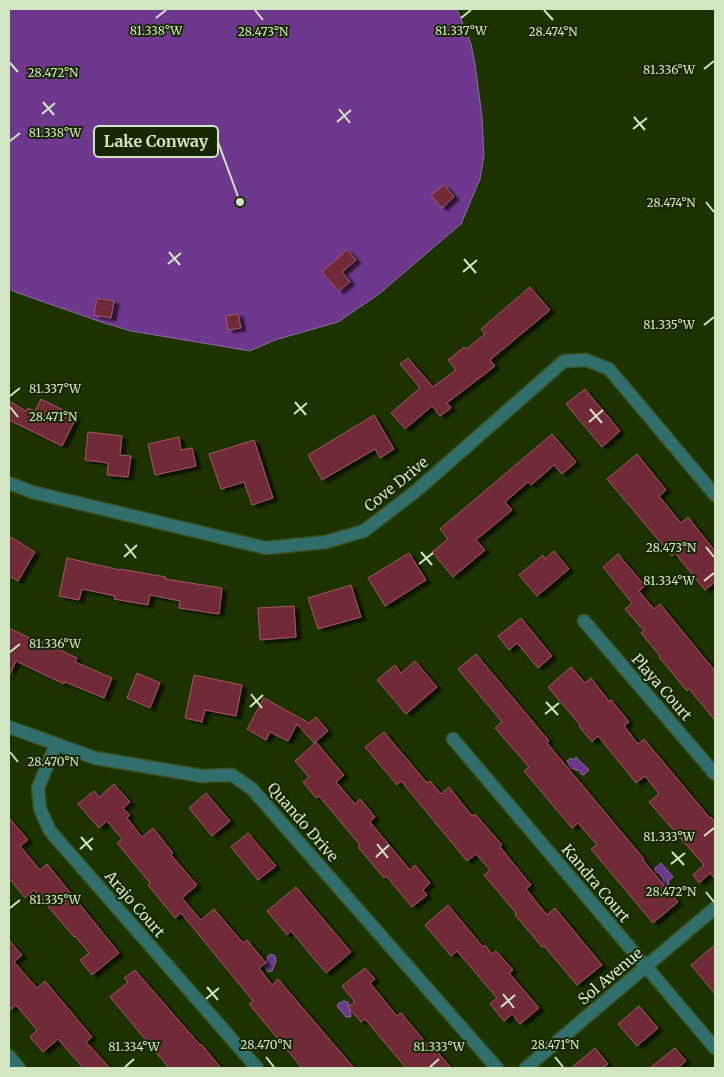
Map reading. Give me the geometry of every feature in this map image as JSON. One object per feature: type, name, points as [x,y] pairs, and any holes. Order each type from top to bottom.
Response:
[{"type":"street","name":"Cove Drive","points":[[9,483],[32,492],[266,548],[326,542],[364,530],[416,491],[564,361],[586,360],[609,369],[715,495]]},
{"type":"street","name":"Playa Court","points":[[584,621],[715,774]]},
{"type":"street","name":"Quando Drive","points":[[9,726],[96,758],[202,776],[232,775],[252,788],[497,1068]]},
{"type":"street","name":"Kandra Court","points":[[453,739],[715,1048]]},
{"type":"street","name":"Arajo Court","points":[[56,744],[38,788],[40,809],[50,831],[256,1068]]},
{"type":"street","name":"Sol Avenue","points":[[526,1068],[715,908]]},
{"type":"street","points":[[9,1056],[19,1068]]},
{"type":"shaded area","points":[[9,9],[457,9],[471,44],[475,64],[482,117],[484,156],[480,179],[461,224],[379,294],[338,322],[275,340],[250,351],[131,331],[18,293],[9,289]]},
{"type":"shaded area","points":[[576,757],[589,770],[584,775],[580,771],[570,768],[567,761],[571,758],[573,760]]},
{"type":"shaded area","points":[[661,863],[673,877],[665,887],[661,883],[664,880],[654,869]]},
{"type":"shaded area","points":[[271,954],[275,956],[276,961],[272,971],[269,972],[265,968],[268,956]]},
{"type":"shaded area","points":[[344,1001],[348,1002],[351,1017],[346,1017],[337,1006]]},
{"type":"building","points":[[444,185],[454,197],[442,208],[431,195]]},
{"type":"building","points":[[347,250],[356,260],[342,272],[350,282],[339,291],[322,272]]},
{"type":"building","points":[[530,287],[550,310],[490,360],[495,366],[447,403],[451,408],[440,416],[432,406],[405,429],[391,413],[420,388],[400,364],[408,358],[433,387],[456,370],[448,360],[485,334],[481,329]]},
{"type":"building","points":[[97,298],[114,301],[111,318],[94,315]]},
{"type":"building","points":[[238,314],[241,328],[228,330],[226,316]]},
{"type":"building","points":[[585,389],[620,431],[602,447],[566,404]]},
{"type":"building","points":[[41,399],[75,416],[75,420],[62,446],[9,420],[9,401],[26,411],[28,408],[35,411]]},
{"type":"building","points":[[374,415],[394,449],[380,458],[375,449],[322,480],[308,455]]},
{"type":"building","points":[[88,432],[122,436],[120,455],[131,456],[128,477],[107,475],[108,463],[85,460]]},
{"type":"building","points":[[552,434],[576,462],[562,474],[554,465],[531,485],[528,482],[505,502],[512,510],[476,540],[485,550],[453,577],[432,552],[448,539],[440,529]]},
{"type":"building","points":[[179,437],[181,450],[192,448],[196,466],[155,475],[148,444]]},
{"type":"building","points":[[254,440],[273,498],[252,505],[244,482],[221,489],[209,454]]},
{"type":"building","points":[[637,454],[666,490],[659,496],[681,523],[688,517],[715,551],[715,582],[705,590],[675,553],[672,556],[607,479]]},
{"type":"building","points":[[9,536],[35,552],[18,581],[9,576]]},
{"type":"building","points":[[554,551],[569,569],[537,596],[519,575],[543,555],[545,559]]},
{"type":"building","points":[[409,553],[426,580],[385,606],[368,578]]},
{"type":"building","points":[[618,554],[645,586],[639,591],[654,609],[660,604],[715,671],[715,720],[689,689],[687,691],[659,657],[641,633],[644,631],[625,609],[632,603],[603,567]]},
{"type":"building","points":[[67,558],[120,570],[166,577],[165,579],[222,588],[219,614],[179,608],[180,601],[150,595],[148,605],[114,599],[115,596],[82,589],[79,600],[59,596]]},
{"type":"building","points":[[351,585],[361,617],[318,629],[308,598]]},
{"type":"building","points":[[294,606],[296,637],[260,640],[258,608]]},
{"type":"building","points":[[521,618],[552,656],[538,668],[517,643],[509,650],[498,636]]},
{"type":"building","points":[[9,628],[77,658],[75,662],[112,678],[104,698],[65,682],[64,684],[16,661],[9,676]]},
{"type":"building","points":[[476,654],[549,741],[547,743],[678,902],[653,923],[591,849],[597,845],[578,823],[572,828],[524,771],[529,767],[495,728],[502,722],[458,669]]},
{"type":"building","points":[[415,661],[437,687],[406,714],[377,680],[395,665],[401,673]]},
{"type":"building","points":[[571,667],[585,683],[591,678],[629,722],[624,726],[638,744],[644,739],[711,817],[715,823],[715,879],[710,873],[699,883],[693,875],[704,865],[649,802],[659,794],[645,776],[636,783],[598,736],[592,742],[548,687]]},
{"type":"building","points":[[137,673],[160,683],[150,708],[127,698]]},
{"type":"building","points":[[194,675],[242,685],[236,716],[205,710],[202,722],[185,718]]},
{"type":"building","points":[[264,698],[309,723],[316,717],[328,731],[314,743],[297,724],[288,741],[270,732],[266,740],[247,729]]},
{"type":"building","points":[[384,732],[427,783],[430,781],[441,794],[449,787],[472,816],[475,814],[502,845],[500,847],[531,885],[526,889],[547,915],[555,908],[602,965],[577,985],[544,946],[542,947],[484,875],[490,870],[476,854],[467,861],[401,781],[397,785],[365,747]]},
{"type":"building","points":[[316,742],[344,775],[336,782],[355,804],[360,799],[375,817],[370,822],[410,870],[415,865],[430,883],[423,890],[427,895],[412,907],[358,847],[360,845],[319,796],[316,798],[303,782],[309,777],[295,761]]},
{"type":"building","points":[[114,784],[130,802],[123,808],[130,815],[127,818],[142,837],[153,828],[173,853],[171,855],[197,885],[182,898],[201,920],[214,909],[243,943],[247,940],[266,963],[259,968],[272,985],[278,979],[354,1068],[302,1068],[249,1004],[253,1001],[181,913],[175,918],[148,885],[150,883],[117,843],[122,839],[107,821],[99,828],[78,804],[94,791],[99,797]]},
{"type":"building","points":[[206,793],[230,821],[212,836],[189,808]]},
{"type":"building","points":[[9,818],[28,840],[20,846],[40,870],[47,864],[119,953],[92,975],[80,960],[89,953],[75,936],[34,890],[25,898],[9,878]]},
{"type":"building","points":[[248,833],[276,866],[258,880],[231,847]]},
{"type":"building","points":[[296,887],[351,952],[326,973],[291,931],[287,935],[267,911]]},
{"type":"building","points":[[448,905],[483,947],[485,945],[492,954],[496,951],[513,970],[509,973],[539,1008],[520,1024],[512,1014],[504,1021],[490,1004],[497,998],[457,951],[451,956],[425,925]]},
{"type":"building","points":[[9,940],[22,955],[14,962],[37,988],[45,981],[92,1037],[86,1042],[110,1068],[83,1068],[58,1039],[43,1052],[30,1037],[37,1030],[16,1005],[9,1011]]},
{"type":"building","points":[[715,945],[715,994],[691,965]]},
{"type":"building","points":[[365,968],[375,979],[370,983],[397,1016],[401,1013],[433,1051],[435,1049],[451,1068],[406,1068],[365,1019],[361,1022],[348,1007],[355,1002],[342,986]]},
{"type":"building","points":[[135,970],[221,1068],[169,1068],[110,997],[128,982],[124,978]]},
{"type":"building","points":[[639,1006],[658,1028],[637,1046],[618,1024]]},
{"type":"building","points":[[595,1048],[608,1064],[602,1068],[571,1068]]},
{"type":"building","points":[[675,1048],[686,1061],[678,1068],[650,1068]]},
{"type":"place","name":"Lake Conway","points":[[240,202]]}]
